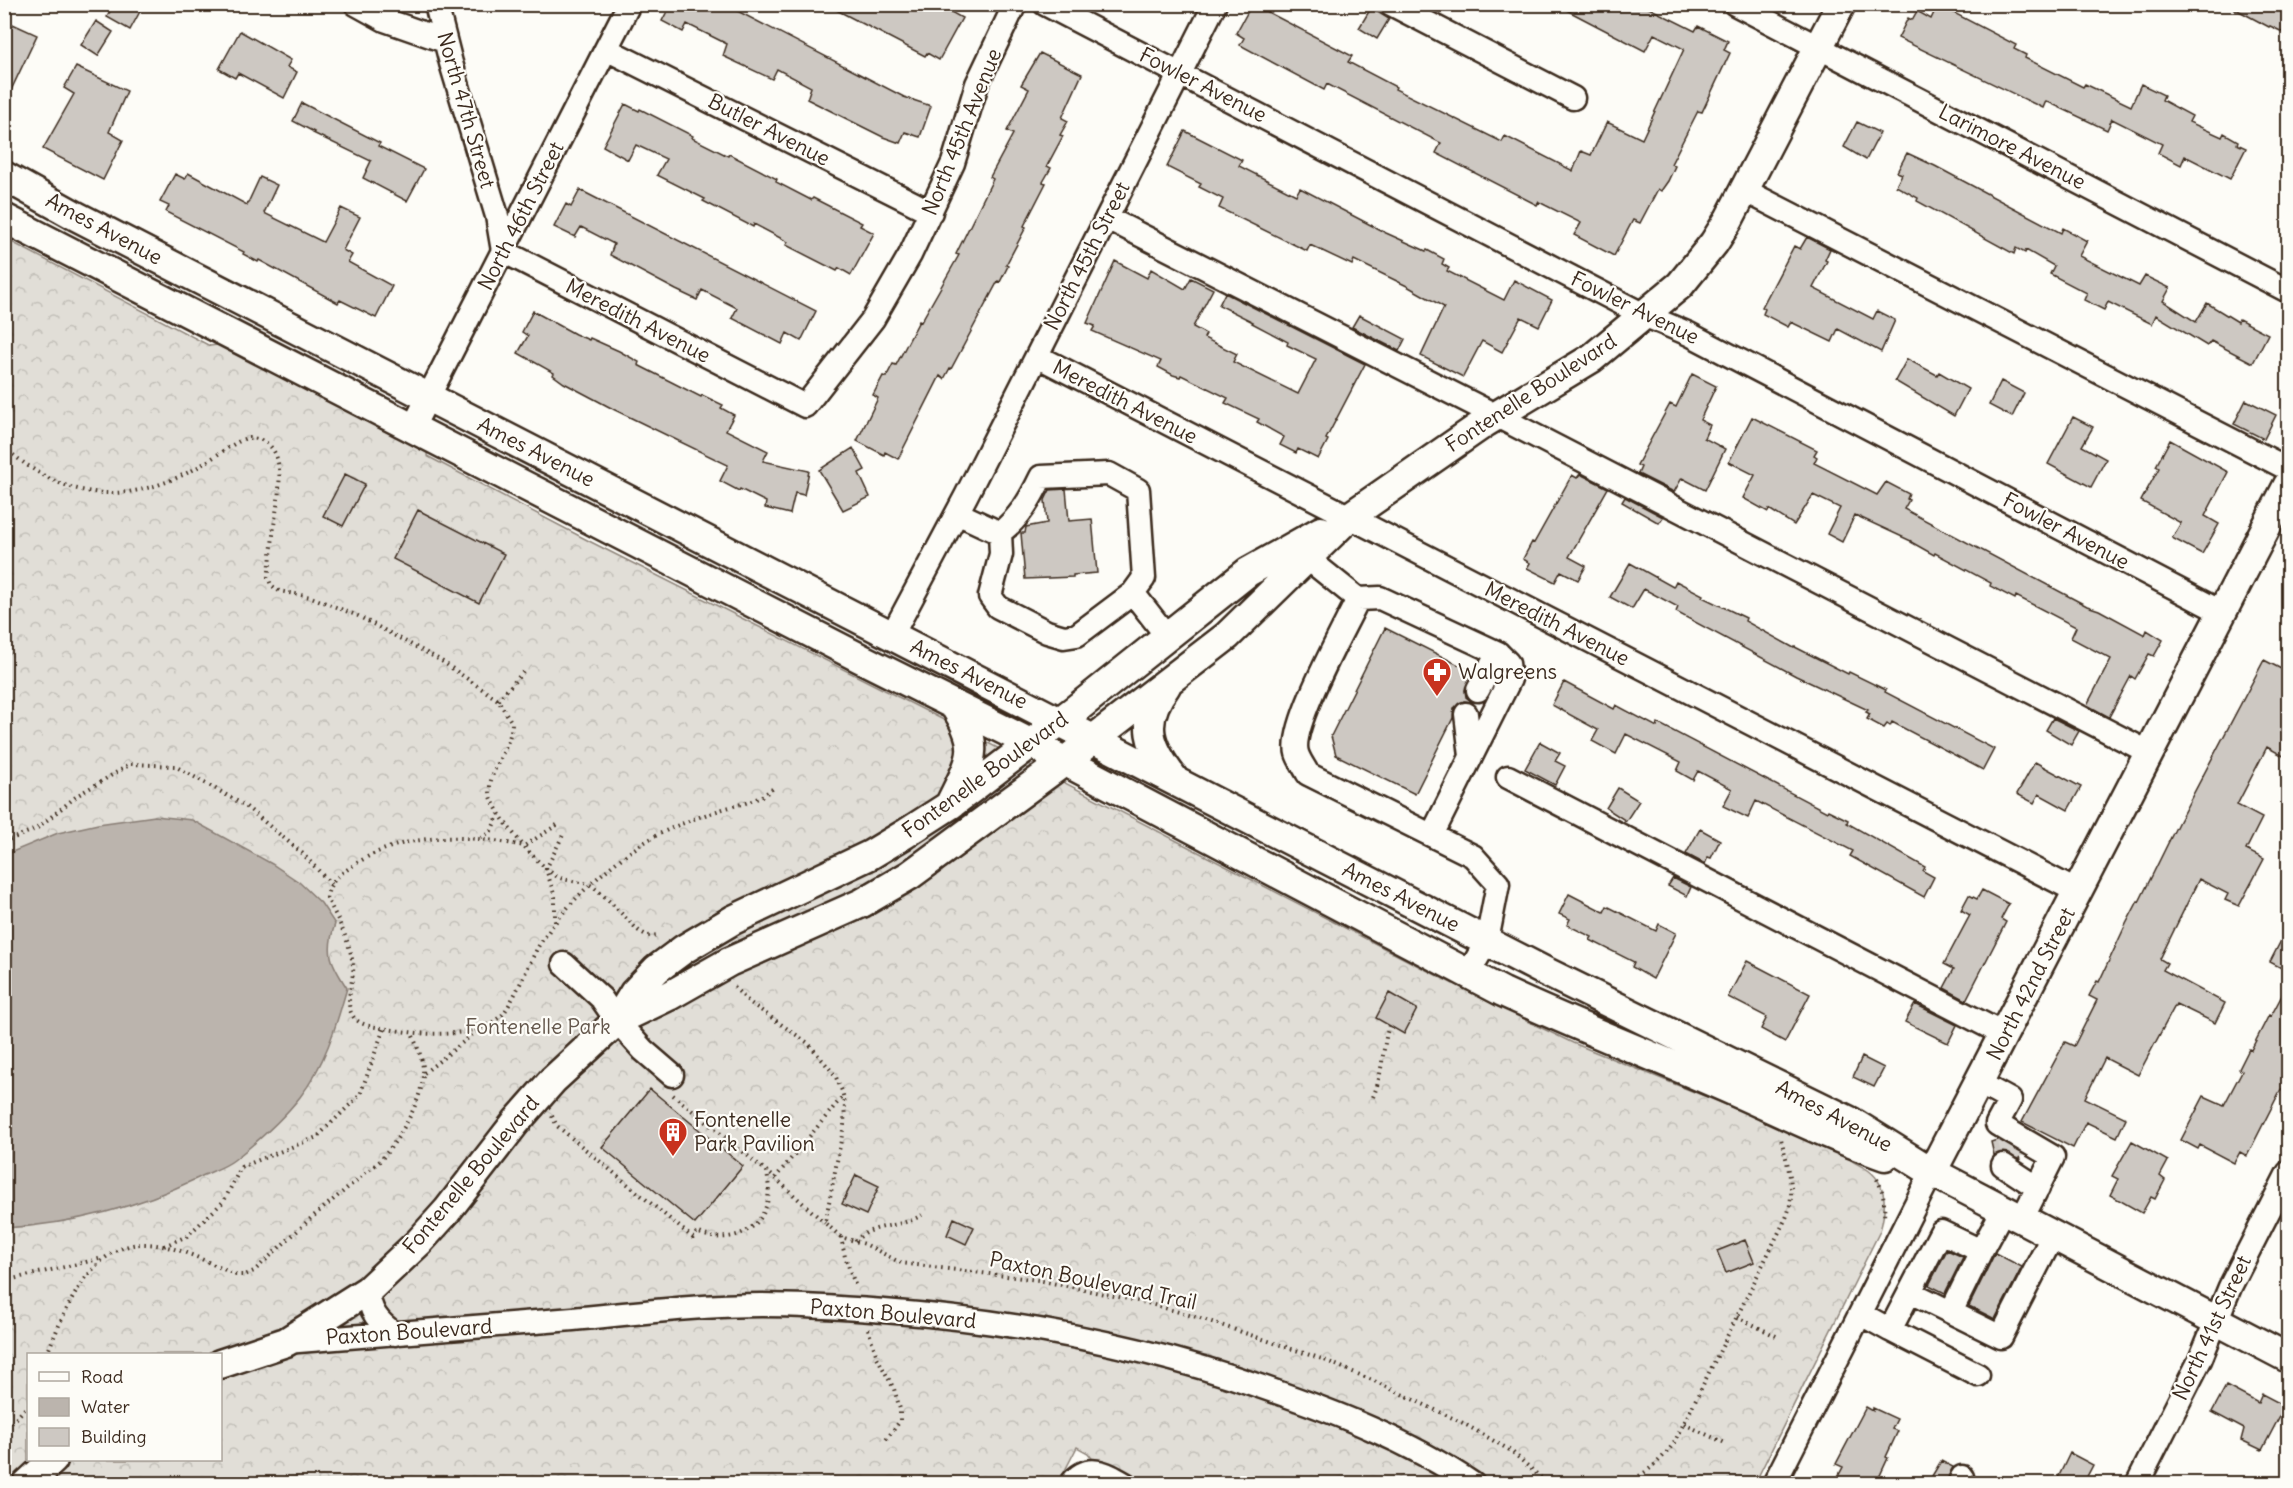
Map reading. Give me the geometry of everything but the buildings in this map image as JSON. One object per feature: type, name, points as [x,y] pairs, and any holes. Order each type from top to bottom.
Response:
[{"type":"main road","name":"Fontenelle Boulevard","points":[[222,1363],[286,1342],[368,1290],[441,1217],[516,1122],[553,1080],[617,1021],[634,993],[657,969],[684,949],[733,920],[870,855],[950,805],[1060,722],[1248,572],[1349,517],[1495,415],[1592,358],[1680,285],[1714,243],[1841,4]]},
{"type":"main road","name":"Ames Avenue","points":[[4,176],[86,221],[1487,941],[1850,1120],[1932,1172],[2289,1358]]},
{"type":"main road","name":"Ames Avenue","points":[[4,218],[1065,761],[1468,974],[1568,1022],[1737,1092],[1840,1141],[1932,1172]]},
{"type":"main road","name":"North 42nd Street","points":[[1932,1172],[2289,484]]},
{"type":"main road","points":[[600,524],[605,519],[620,517],[642,522],[740,570],[797,586]]},
{"type":"main road","name":"Fontenelle Boulevard","points":[[617,1021],[669,996],[729,962],[862,903],[910,875],[1065,761],[1227,636],[1349,517]]},
{"type":"main road","points":[[1172,678],[1159,695],[1154,707],[1149,723],[1149,736],[1153,749],[1175,781]]},
{"type":"main road","points":[[950,805],[965,774],[972,744],[966,723],[954,705]]},
{"type":"main road","points":[[27,1484],[52,1461]]},
{"type":"street","points":[[356,4],[385,20],[445,40]]},
{"type":"street","name":"North 47th Street","points":[[436,4],[497,216],[503,252]]},
{"type":"street","name":"North 46th Street","points":[[413,428],[629,4]]},
{"type":"street","name":"North 45th Avenue","points":[[805,406],[873,319],[910,255],[953,163],[977,84],[1015,4]]},
{"type":"street","name":"Fowler Avenue","points":[[1046,4],[1644,315],[1700,340],[2223,613]]},
{"type":"street","name":"North 45th Street","points":[[892,635],[957,513],[1215,4]]},
{"type":"street","points":[[1391,4],[1573,98]]},
{"type":"street","name":"Larimore Avenue","points":[[1735,4],[2289,291]]},
{"type":"street","name":"Butler Avenue","points":[[606,49],[931,212]]},
{"type":"street","points":[[1744,190],[2289,469]]},
{"type":"street","points":[[1107,218],[2150,753]]},
{"type":"street","name":"Meredith Avenue","points":[[503,252],[805,406]]},
{"type":"street","name":"Meredith Avenue","points":[[1036,356],[2078,892]]},
{"type":"street","points":[[1109,474],[1138,490],[1144,578],[1133,593],[1077,635],[1064,637],[1047,632],[998,607],[990,596],[1001,554],[1000,532],[1017,519],[1029,503],[1041,477],[1109,474]]},
{"type":"street","points":[[957,513],[1000,532]]},
{"type":"street","points":[[1307,558],[1358,598],[1380,598],[1498,653],[1508,663],[1510,679],[1431,835]]},
{"type":"street","points":[[1133,593],[1167,635]]},
{"type":"street","points":[[1358,598],[1298,730],[1297,752],[1308,774],[1473,855],[1498,884],[1487,941],[1468,974]]},
{"type":"street","points":[[1478,690],[1498,653]]},
{"type":"street","points":[[1466,714],[1471,756]]},
{"type":"street","points":[[1508,777],[2005,1035]]},
{"type":"street","points":[[564,964],[601,998],[617,1021],[669,1083]]},
{"type":"street","points":[[1951,1312],[1981,1251],[2012,1214],[2038,1188],[2053,1157],[2002,1133],[2010,1100],[1979,1083]]},
{"type":"street","points":[[2012,1167],[2038,1188]]},
{"type":"street","name":"North 42nd Street","points":[[1774,1484],[1932,1172]]},
{"type":"street","name":"North 41st Street","points":[[2137,1484],[2200,1360],[2230,1287],[2289,1173]]},
{"type":"street","points":[[1890,1330],[1941,1232],[1981,1251]]},
{"type":"street","points":[[1910,1292],[2001,1337],[2053,1235]]},
{"type":"street","points":[[368,1290],[373,1314],[382,1325],[395,1334]]},
{"type":"street","name":"Paxton Boulevard","points":[[286,1342],[729,1306],[796,1305],[936,1315],[1026,1327],[1098,1340],[1166,1357],[1238,1379],[1354,1421],[1428,1456],[1473,1484]]},
{"type":"street","points":[[1861,1314],[1977,1375]]},
{"type":"street","points":[[1071,1484],[1080,1474],[1094,1470],[1101,1471],[1125,1484]]},
{"type":"path","points":[[4,447],[53,482],[90,493],[113,493],[134,491],[188,472],[246,438],[254,438],[270,446],[279,464],[280,481],[268,577],[271,585],[279,591],[311,597],[358,616],[440,660],[498,700],[512,723],[512,734],[494,771],[491,783],[490,792],[499,813],[524,846],[546,869],[574,883],[590,884],[639,931],[648,936],[670,933]]},
{"type":"path","points":[[498,700],[524,671]]},
{"type":"path","points":[[4,842],[36,829],[78,795],[131,764],[175,766],[244,806],[302,852],[331,884]]},
{"type":"path","points":[[4,1281],[103,1258],[131,1245],[146,1244],[188,1253],[236,1275],[254,1271],[390,1150],[408,1118],[423,1074],[486,1024],[503,1014],[555,922],[590,884],[642,844],[668,830],[723,809],[760,799],[776,786]]},
{"type":"path","points":[[480,839],[491,831],[499,813]]},
{"type":"path","points":[[486,1024],[445,1034],[412,1033],[369,1026],[358,1021],[351,1013],[348,1004],[353,966],[345,933],[327,898],[331,884],[363,859],[398,843],[441,838],[480,839],[524,846],[557,825]]},
{"type":"path","points":[[555,922],[555,897],[546,869],[564,833]]},
{"type":"path","points":[[729,982],[749,1002],[808,1043],[835,1075],[843,1095],[844,1125],[825,1223]]},
{"type":"path","points":[[1373,1097],[1378,1086],[1382,1053],[1389,1025]]},
{"type":"path","points":[[164,1247],[187,1236],[224,1202],[240,1167],[317,1137],[360,1095],[384,1028]]},
{"type":"path","points":[[412,1033],[423,1074]]},
{"type":"path","points":[[669,1083],[841,1238],[877,1357],[894,1389],[900,1409],[900,1421],[886,1440]]},
{"type":"path","points":[[775,1178],[843,1095]]},
{"type":"path","points":[[553,1110],[552,1118],[557,1126],[693,1238],[697,1232],[707,1237],[729,1237],[752,1227],[765,1210],[770,1186],[767,1172]]},
{"type":"path","points":[[1623,1484],[1653,1468],[1665,1455],[1684,1424],[1791,1206],[1789,1170],[1780,1138]]},
{"type":"path","points":[[855,1241],[870,1229],[911,1222],[922,1215]]},
{"type":"path","name":"Paxton Boulevard Trail","points":[[841,1238],[865,1244],[901,1263],[1038,1280],[1147,1303],[1200,1318],[1322,1359],[1463,1423],[1511,1451],[1547,1482]]},
{"type":"path","points":[[47,1353],[83,1282],[103,1258]]},
{"type":"path","points":[[1737,1317],[1778,1337]]},
{"type":"path","points":[[4,1431],[27,1406]]},
{"type":"path","points":[[1684,1424],[1725,1443]]},
{"type":"path","points":[[1547,1482],[1558,1478],[1579,1484]]},
{"type":"green space","name":"Fontenelle Park","points":[[4,238],[210,346],[224,344],[428,445],[427,456],[1453,984],[1459,982],[1525,1015],[1526,1021],[1573,1043],[1845,1153],[1852,1161],[1875,1176],[1882,1190],[1884,1206],[1880,1231],[1755,1483],[1147,1483],[1110,1464],[1094,1461],[1088,1453],[1077,1447],[1058,1484],[5,1483]]},
{"type":"water","points":[[155,816],[192,820],[272,864],[299,882],[321,903],[335,924],[330,943],[331,958],[347,988],[334,1031],[316,1072],[300,1097],[269,1130],[230,1163],[175,1189],[104,1213],[55,1223],[5,1228],[5,852],[12,852],[58,833],[98,824]]},
{"type":"tunnel","points":[[2008,1137],[2015,1162]]},
{"type":"place","name":"Walgreens","points":[[1437,698]]},
{"type":"place","name":"Fontenelle Park Pavilion","points":[[673,1158]]}]
